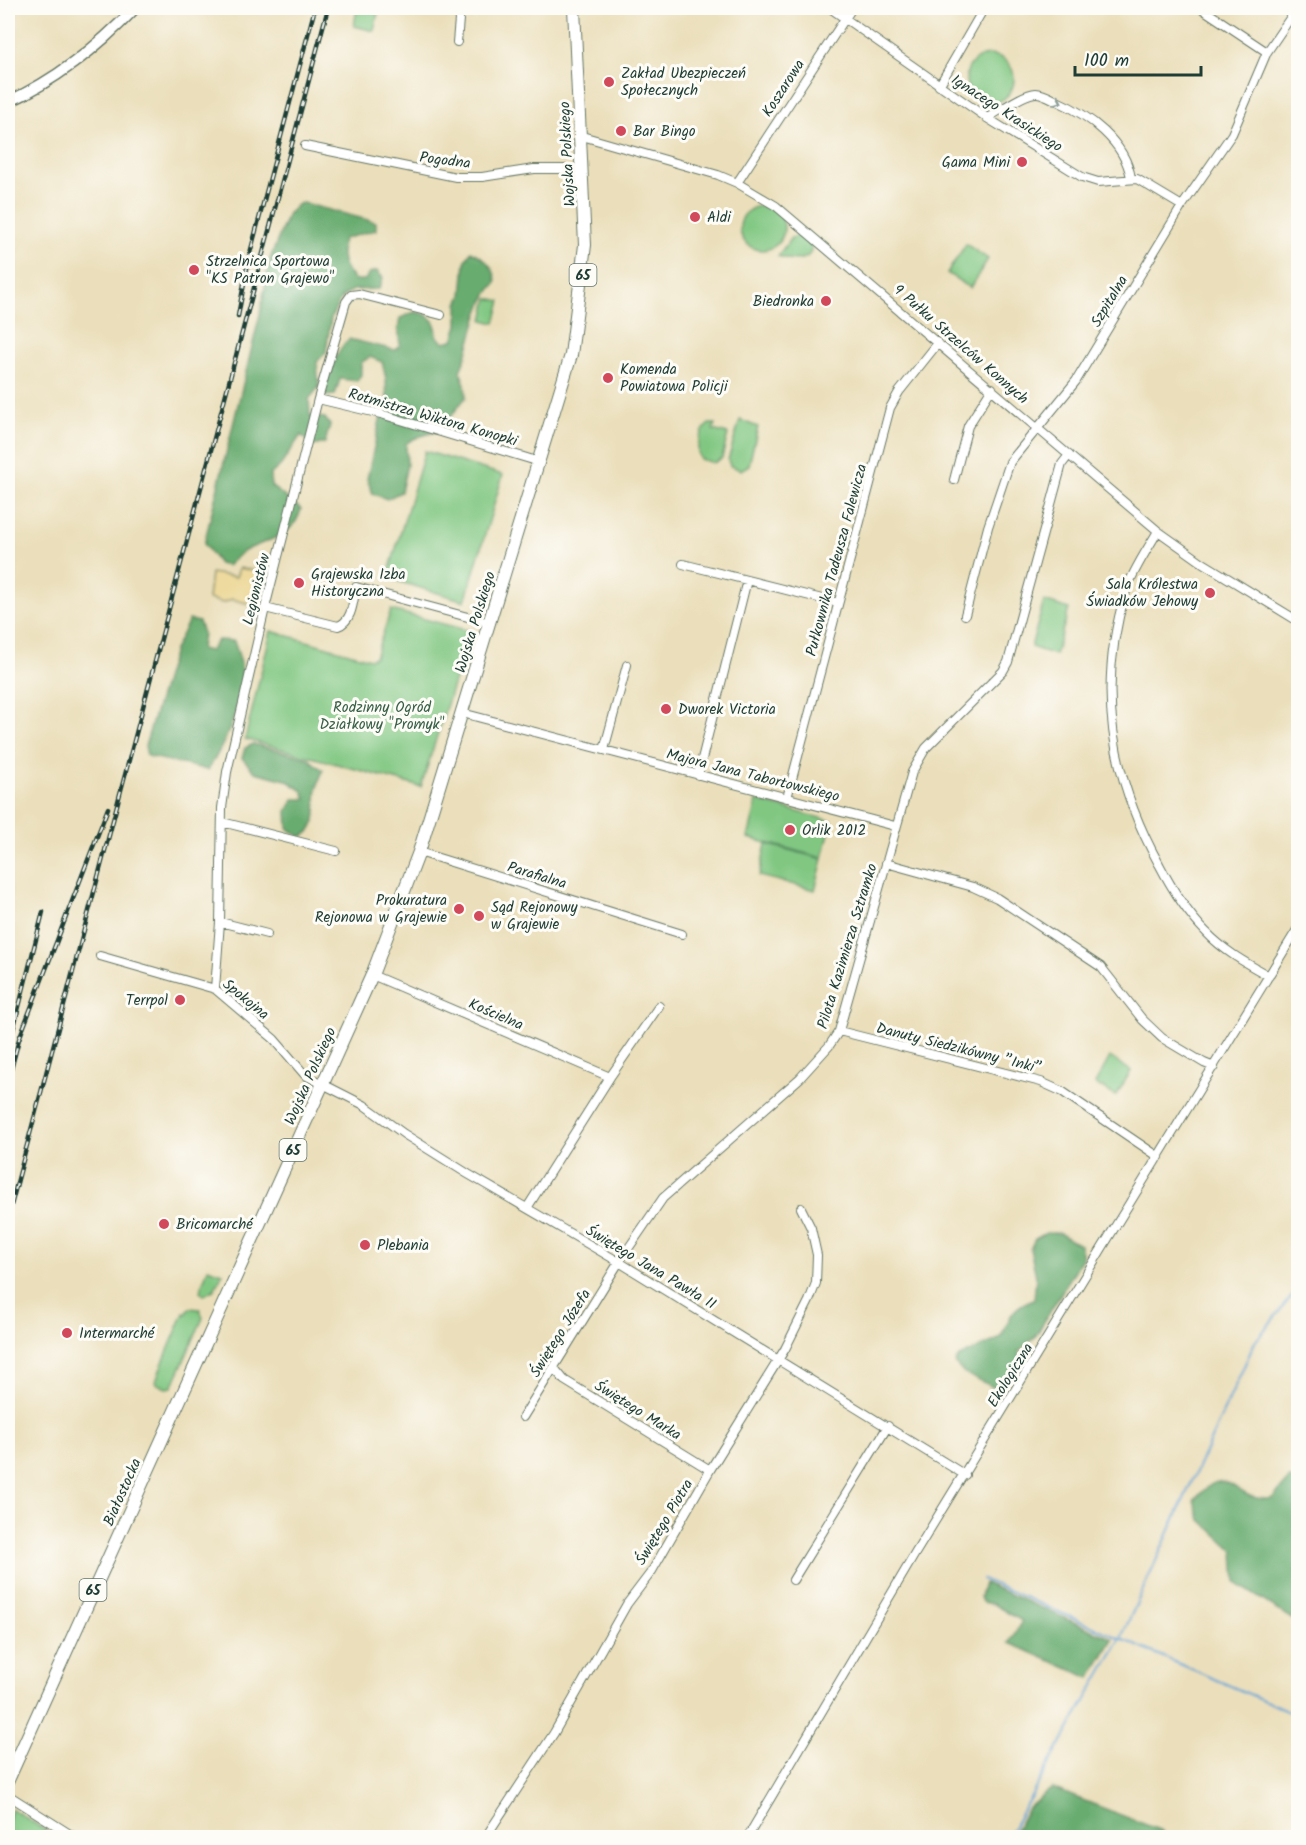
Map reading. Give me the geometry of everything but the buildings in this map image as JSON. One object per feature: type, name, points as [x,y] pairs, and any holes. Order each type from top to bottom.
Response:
[{"type":"main road","name":"Wojska Polskiego","points":[[263,1215],[372,975],[419,852],[571,355],[579,308],[585,245],[582,136],[574,8]]},
{"type":"main road","name":"Białostocka","points":[[8,1780],[263,1215]]},
{"type":"street","points":[[8,102],[49,79],[87,53],[135,8]]},
{"type":"street","points":[[457,42],[460,8]]},
{"type":"street","name":"Ignacego Krasickiego","points":[[830,8],[939,86],[1088,180],[1109,182],[1131,178]]},
{"type":"street","name":"Koszarowa","points":[[737,183],[852,8]]},
{"type":"street","points":[[939,86],[984,8]]},
{"type":"street","points":[[1201,8],[1267,52]]},
{"type":"street","name":"Szpitalna","points":[[965,615],[988,527],[1008,467],[1076,381],[1182,206],[1232,134],[1267,52],[1297,8]]},
{"type":"street","points":[[987,118],[1030,93],[1044,94],[1082,114],[1105,133],[1124,158],[1131,178],[1182,206]]},
{"type":"street","name":"9 Pułku Strzelców Konnych","points":[[582,136],[627,147],[737,183],[798,223],[1158,531],[1203,563],[1299,621]]},
{"type":"street","name":"Pogodna","points":[[305,146],[456,177],[482,177],[534,169],[583,169]]},
{"type":"street","name":"Legionistów","points":[[215,989],[220,922],[222,822],[227,772],[265,608],[318,399],[348,298],[359,294],[441,315]]},
{"type":"street","name":"Pułkownika Tadeusza Falewicza","points":[[787,798],[890,408],[899,392],[938,343]]},
{"type":"street","points":[[954,480],[968,426],[992,388]]},
{"type":"street","name":"Rotmistrza Wiktora Konopki","points":[[318,399],[381,414],[540,462]]},
{"type":"street","name":"Pilota Kazimierza Sztramko","points":[[619,1262],[663,1198],[800,1078],[829,1046],[839,1031],[908,782],[920,755],[1003,671],[1008,662],[1062,464],[1070,455]]},
{"type":"street","points":[[1158,531],[1126,592],[1112,660],[1109,688],[1119,766],[1140,828],[1184,906],[1217,943],[1269,976]]},
{"type":"street","points":[[682,564],[838,603]]},
{"type":"street","points":[[698,776],[747,580]]},
{"type":"street","points":[[265,608],[338,626],[349,616],[356,587],[490,623]]},
{"type":"street","points":[[604,750],[627,665]]},
{"type":"street","name":"Majora Jana Tabortowskiego","points":[[462,713],[895,826]]},
{"type":"street","points":[[222,822],[336,851]]},
{"type":"street","name":"Parafialna","points":[[419,852],[682,934]]},
{"type":"street","points":[[886,863],[973,887],[997,898],[1101,968],[1142,1020],[1162,1038],[1214,1067]]},
{"type":"street","points":[[220,922],[267,934]]},
{"type":"street","name":"Ekologiczna","points":[[747,1838],[965,1474],[1299,928]]},
{"type":"street","name":"Spokojna","points":[[100,956],[215,989],[274,1039],[297,1069],[322,1085]]},
{"type":"street","name":"Kościelna","points":[[372,975],[610,1077]]},
{"type":"street","points":[[527,1208],[610,1077],[659,1006]]},
{"type":"street","name":"Danuty Siedzikówny ”Inki”","points":[[839,1031],[1041,1082],[1063,1092],[1159,1157]]},
{"type":"street","name":"Świętego Jana Pawła II","points":[[322,1085],[364,1105],[404,1134],[619,1262],[965,1474]]},
{"type":"street","name":"Świętego Piotra","points":[[485,1838],[554,1733],[627,1604],[652,1571],[809,1302],[816,1283],[814,1237],[801,1208]]},
{"type":"street","name":"Świętego Józefa","points":[[523,1417],[555,1369],[619,1262]]},
{"type":"street","name":"Świętego Marka","points":[[555,1369],[564,1380],[710,1470]]},
{"type":"street","points":[[793,1580],[888,1426]]},
{"type":"street","points":[[8,1795],[76,1838]]},
{"type":"green space","points":[[357,8],[378,13],[374,31],[354,26]]},
{"type":"green space","points":[[990,55],[1007,62],[1014,79],[1007,96],[990,103],[973,96],[966,79],[973,62]]},
{"type":"green space","points":[[303,203],[376,222],[376,230],[343,239],[342,256],[347,271],[355,280],[365,280],[369,273],[377,271],[383,278],[379,289],[353,290],[342,297],[331,318],[326,352],[317,362],[319,387],[309,399],[310,416],[325,418],[330,425],[325,443],[314,446],[301,435],[281,465],[270,475],[271,486],[301,509],[297,519],[285,532],[241,553],[227,566],[219,564],[204,544],[260,314],[270,259],[288,214],[298,204]]},
{"type":"green space","points":[[762,206],[777,213],[784,228],[777,243],[762,250],[747,243],[740,228],[747,213]]},
{"type":"green space","points":[[801,235],[809,237],[811,252],[808,256],[791,259],[778,256],[791,238]]},
{"type":"green space","points":[[966,244],[988,259],[970,288],[947,273]]},
{"type":"green space","points":[[471,251],[488,264],[494,273],[496,283],[483,302],[460,371],[465,384],[466,397],[448,420],[445,428],[415,438],[406,444],[407,465],[401,492],[387,499],[373,494],[367,479],[380,420],[387,404],[386,379],[382,362],[370,357],[361,363],[361,375],[357,381],[340,379],[335,395],[325,396],[326,382],[332,366],[349,339],[395,350],[400,345],[398,330],[400,318],[414,312],[431,318],[436,326],[437,336],[443,342],[453,340],[458,325],[458,304],[462,295],[465,262]]},
{"type":"green space","points":[[488,298],[501,301],[495,323],[483,320]]},
{"type":"green space","points":[[740,420],[758,427],[749,465],[741,470],[730,466],[728,460]]},
{"type":"green space","points":[[709,424],[715,424],[713,430],[728,434],[722,458],[714,463],[700,459],[699,455],[698,445]]},
{"type":"green space","points":[[425,451],[503,475],[465,601],[387,578]]},
{"type":"green space","points":[[1044,601],[1069,609],[1055,655],[1031,647]]},
{"type":"green space","name":"Rodzinny Ogród Działkowy \"Promyk\"","points":[[391,610],[470,631],[421,787],[245,739],[271,631],[370,659],[375,657]]},
{"type":"green space","points":[[189,620],[199,622],[203,633],[201,649],[210,651],[218,640],[234,641],[241,664],[242,677],[238,705],[221,747],[208,770],[147,756],[145,746],[174,650]]},
{"type":"green space","points":[[253,744],[307,758],[323,770],[317,789],[316,817],[312,829],[307,834],[300,837],[288,828],[287,811],[294,799],[306,799],[303,791],[286,780],[255,772],[242,758],[245,748]]},
{"type":"green space","name":"Orlik 2012","points":[[757,801],[832,821],[823,858],[748,838]]},
{"type":"green space","points":[[766,844],[823,859],[815,890],[759,876]]},
{"type":"green space","points":[[1110,1057],[1131,1071],[1116,1096],[1095,1084]]},
{"type":"green space","points":[[1046,1233],[1059,1233],[1080,1245],[1083,1257],[1035,1337],[1019,1351],[1020,1367],[1010,1380],[993,1387],[967,1375],[955,1363],[959,1357],[1001,1338],[1016,1309],[1034,1299],[1036,1276],[1030,1249],[1035,1239]]},
{"type":"green space","points":[[208,1268],[223,1273],[214,1290],[204,1295],[200,1291]]},
{"type":"green space","points":[[190,1308],[200,1309],[203,1318],[172,1387],[166,1388],[156,1383],[157,1379],[184,1313],[186,1314]]},
{"type":"green space","points":[[1289,1479],[1298,1480],[1298,1623],[1236,1583],[1234,1551],[1200,1519],[1194,1501],[1206,1488],[1216,1482],[1232,1485],[1259,1499],[1273,1498]]},
{"type":"green space","points":[[984,1583],[1113,1639],[1090,1678],[1009,1643],[1022,1621],[993,1604],[982,1602],[980,1597]]},
{"type":"green space","points":[[1052,1788],[1162,1831],[1164,1837],[1011,1837],[1029,1807]]},
{"type":"green space","points":[[12,1809],[56,1837],[8,1837],[8,1818]]},
{"type":"sand","points":[[239,568],[262,572],[254,605],[232,599],[223,603],[208,599],[211,573],[236,577]]},
{"type":"waterway","points":[[1007,1838],[1121,1638],[1255,1342],[1298,1288]]},
{"type":"waterway","points":[[982,1579],[1298,1715]]},
{"type":"railway","points":[[238,316],[249,257],[315,8]]},
{"type":"railway","points":[[8,1217],[328,8]]},
{"type":"railway","points":[[8,1081],[19,1039],[108,808]]},
{"type":"railway","points":[[9,1046],[43,912]]},
{"type":"place","name":"Zakład Ubezpieczeń Społecznych","points":[[609,82]]},
{"type":"place","name":"Bar Bingo","points":[[621,131]]},
{"type":"place","name":"Gama Mini","points":[[1022,162]]},
{"type":"place","name":"Aldi","points":[[695,217]]},
{"type":"place","name":"Strzelnica Sportowa \"KS Patron Grajewo\"","points":[[194,270]]},
{"type":"place","name":"Biedronka","points":[[826,301]]},
{"type":"place","name":"Komenda Powiatowa Policji","points":[[608,378]]},
{"type":"place","name":"Grajewska Izba Historyczna","points":[[299,583]]},
{"type":"place","name":"Sala Królestwa Świadków Jehowy","points":[[1210,593]]},
{"type":"place","name":"Dworek Victoria","points":[[666,709]]},
{"type":"place","name":"Orlik 2012","points":[[790,830]]},
{"type":"place","name":"Prokuratura Rejonowa w Grajewie","points":[[459,909]]},
{"type":"place","name":"Sąd Rejonowy w Grajewie","points":[[479,916]]},
{"type":"place","name":"Terrpol","points":[[180,1000]]},
{"type":"place","name":"Bricomarché","points":[[164,1224]]},
{"type":"place","name":"Plebania","points":[[365,1245]]},
{"type":"place","name":"Intermarché","points":[[67,1333]]}]
